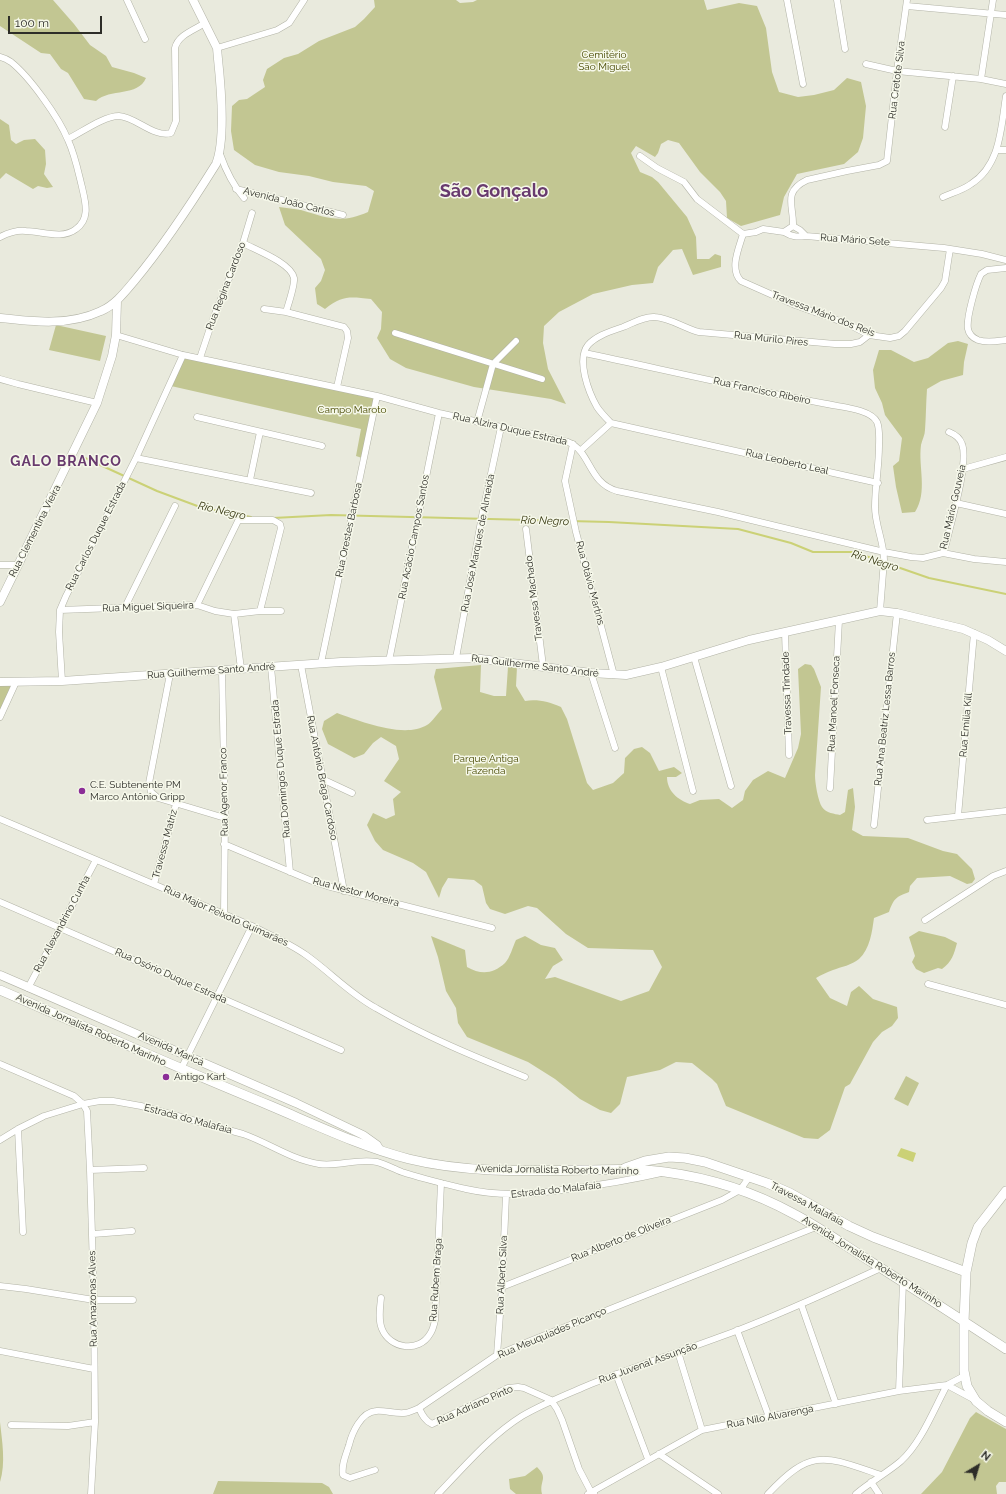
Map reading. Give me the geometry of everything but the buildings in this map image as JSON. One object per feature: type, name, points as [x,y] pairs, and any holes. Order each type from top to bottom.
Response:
[{"type":"main road","name":"Avenida Jornalista Roberto Marinho","points":[[0,990],[181,1069],[380,1150],[409,1159],[476,1169],[533,1171],[621,1170],[666,1172],[704,1179],[740,1190],[777,1205],[816,1227],[1006,1349]]},
{"type":"main road","name":"Travessa Malafaia","points":[[621,1170],[645,1161],[670,1157],[705,1162],[750,1176],[790,1193],[849,1226],[966,1272]]},
{"type":"main road","points":[[1006,1191],[978,1228],[972,1243],[966,1272],[964,1322],[964,1376],[970,1391],[976,1401],[988,1411],[1006,1422]]},
{"type":"street","points":[[127,0],[145,39]]},
{"type":"street","points":[[193,0],[216,48],[220,79],[220,154],[227,175],[244,198]]},
{"type":"street","points":[[216,48],[277,30],[289,23],[304,0]]},
{"type":"street","points":[[787,0],[803,84]]},
{"type":"street","points":[[837,0],[845,49]]},
{"type":"street","points":[[981,79],[993,0]]},
{"type":"street","points":[[907,3],[1006,15]]},
{"type":"street","name":"Rua Cretote Silva","points":[[793,226],[790,203],[792,194],[796,187],[801,183],[807,180],[847,170],[879,165],[887,161],[897,71],[907,3]]},
{"type":"street","points":[[68,139],[107,118],[118,116],[127,118],[165,135],[171,133],[176,121],[176,44],[184,35],[205,23]]},
{"type":"street","points":[[0,57],[10,61],[24,75],[55,115],[68,139],[78,169],[86,210],[83,222],[76,229],[68,232],[56,234],[27,230],[17,231],[0,238]]},
{"type":"street","points":[[866,64],[897,71],[981,79],[1006,84]]},
{"type":"street","points":[[945,127],[954,76]]},
{"type":"street","points":[[943,197],[971,184],[986,172],[992,163],[996,150],[1006,96]]},
{"type":"street","points":[[996,150],[1006,150]]},
{"type":"street","points":[[0,318],[48,322],[68,321],[88,316],[103,310],[117,301],[146,267],[166,239],[212,170],[220,154]]},
{"type":"street","points":[[640,156],[657,168],[684,182],[697,199],[743,234],[756,232],[763,229],[784,232],[791,236],[806,236]]},
{"type":"street","name":"Avenida João Carlos","points":[[236,188],[343,215]]},
{"type":"street","name":"Rua Regina Cardoso","points":[[200,358],[218,304],[243,243],[252,213]]},
{"type":"street","points":[[784,232],[793,226]]},
{"type":"street","name":"Rua Mário Sete","points":[[793,226],[806,236],[869,240],[950,248],[1006,260]]},
{"type":"street","name":"Travessa Mário dos Reis","points":[[743,234],[735,264],[735,272],[741,281],[795,305],[848,324],[869,335],[890,338],[899,336],[905,331],[941,288],[945,281],[950,248]]},
{"type":"street","points":[[243,243],[279,261],[292,274],[294,281],[286,312]]},
{"type":"street","points":[[1006,268],[984,271],[979,278],[968,319],[968,330],[971,336],[977,340],[988,342],[1006,340]]},
{"type":"street","name":"Rua Clementina Vieira","points":[[0,602],[17,565],[38,527],[97,403],[112,356],[116,335],[117,301]]},
{"type":"street","points":[[264,309],[286,312],[340,326],[347,331],[348,338],[337,387]]},
{"type":"street","name":"Rua Murilo Pires","points":[[584,353],[588,346],[605,334],[654,316],[665,318],[687,329],[699,332],[806,343],[851,344],[860,342],[869,335]]},
{"type":"street","points":[[396,333],[542,379]]},
{"type":"street","name":"Rua Alzira Duque Estrada","points":[[116,335],[183,355],[377,396],[439,413],[573,444],[580,451],[595,475],[608,489],[718,512],[884,552]]},
{"type":"street","points":[[477,422],[493,364],[516,341]]},
{"type":"street","points":[[580,451],[611,423],[597,407],[586,381],[583,364],[584,353]]},
{"type":"street","name":"Rua Francisco Ribeiro","points":[[584,353],[865,413],[874,418],[879,432],[878,483]]},
{"type":"street","name":"Rua Carlos Duque Estrada","points":[[62,681],[59,632],[60,610],[136,458],[183,355]]},
{"type":"street","points":[[0,379],[97,403]]},
{"type":"street","name":"Rua Orestes Barbosa","points":[[321,663],[377,396]]},
{"type":"street","name":"Rua Acácio Campos Santos","points":[[389,661],[439,413]]},
{"type":"street","points":[[197,417],[322,446]]},
{"type":"street","name":"Rua Leoberto Leal","points":[[611,423],[878,483]]},
{"type":"street","name":"Rua José Marques de Almeida","points":[[456,658],[482,516],[501,427]]},
{"type":"street","points":[[250,480],[260,432]]},
{"type":"street","name":"Rua Mário Gouveia","points":[[884,552],[923,558],[943,553],[963,469],[962,444],[959,439],[949,432]]},
{"type":"street","name":"Rua Otávio Martins","points":[[573,444],[565,481],[576,532],[614,675]]},
{"type":"street","points":[[963,469],[1006,457]]},
{"type":"street","points":[[136,458],[311,493]]},
{"type":"street","points":[[878,483],[875,507],[884,552],[884,571],[880,611]]},
{"type":"street","points":[[956,503],[1006,514]]},
{"type":"street","points":[[125,607],[174,506]]},
{"type":"street","points":[[197,604],[238,521],[273,520],[280,524],[281,528],[260,611]]},
{"type":"street","name":"Travessa Machado","points":[[526,529],[542,666]]},
{"type":"street","points":[[943,553],[974,559],[1006,562]]},
{"type":"street","points":[[0,565],[17,565]]},
{"type":"street","name":"Rua Miguel Siqueira","points":[[60,610],[197,604],[215,611],[234,614],[260,611],[281,612]]},
{"type":"street","name":"Rua Guilherme Santo André","points":[[0,682],[62,681],[321,663],[456,658],[473,658],[614,675],[637,674],[749,640],[880,611],[897,613],[963,629],[974,633],[1006,651]]},
{"type":"street","name":"Rua Ana Beatriz Lessa Barros","points":[[874,825],[897,613]]},
{"type":"street","points":[[234,614],[241,669]]},
{"type":"street","name":"Rua Manoel Fonseca","points":[[830,788],[839,620]]},
{"type":"street","name":"Travessa Trindade","points":[[785,632],[790,755]]},
{"type":"street","name":"Rua Emília Kill","points":[[958,816],[974,633]]},
{"type":"street","points":[[694,657],[731,786]]},
{"type":"street","name":"Rua Antônio Braga Cardoso","points":[[302,665],[344,891]]},
{"type":"street","name":"Rua Domingos Duque Estrada","points":[[271,667],[290,872]]},
{"type":"street","points":[[660,667],[693,791]]},
{"type":"street","name":"Rua Agenor Franco","points":[[222,670],[225,818],[224,914]]},
{"type":"street","points":[[592,673],[615,748]]},
{"type":"street","points":[[170,674],[149,783],[151,792],[153,796],[158,798],[225,818]]},
{"type":"street","points":[[0,717],[16,682]]},
{"type":"street","points":[[322,779],[352,793]]},
{"type":"street","name":"Travessa Matriz","points":[[154,884],[176,804]]},
{"type":"street","points":[[927,820],[1006,811]]},
{"type":"street","name":"Rua Major Peixoto Guimarães","points":[[0,819],[252,926],[292,946],[376,1008],[455,1048],[525,1077]]},
{"type":"street","name":"Rua Nestor Moreira","points":[[224,844],[312,881],[344,891],[492,928]]},
{"type":"street","name":"Rua Alexandrino Cunha","points":[[28,988],[96,860]]},
{"type":"street","points":[[925,920],[993,876],[1006,871]]},
{"type":"street","name":"Rua Osório Duque Estrada","points":[[0,902],[342,1050]]},
{"type":"street","points":[[181,1069],[252,926]]},
{"type":"street","name":"Avenida Maricá","points":[[0,976],[296,1103],[363,1135],[371,1140],[380,1150]]},
{"type":"street","points":[[928,984],[1006,1005]]},
{"type":"street","points":[[0,1064],[74,1096],[83,1104]]},
{"type":"street","name":"Estrada do Malafaia","points":[[1,1138],[44,1116],[83,1104],[100,1101],[113,1101],[141,1106],[250,1136],[310,1162],[332,1164],[358,1161],[377,1162],[402,1172],[468,1190],[506,1195],[540,1193],[623,1182],[666,1172]]},
{"type":"street","name":"Rua Amazonas Alves","points":[[83,1104],[88,1117],[93,1234],[95,1422],[91,1494]]},
{"type":"street","points":[[18,1129],[23,1232]]},
{"type":"street","points":[[377,1162],[380,1150]]},
{"type":"street","points":[[90,1170],[144,1168]]},
{"type":"street","points":[[740,1190],[750,1176]]},
{"type":"street","name":"Rua Rubem Braga","points":[[381,1298],[380,1318],[382,1329],[395,1344],[406,1347],[419,1345],[430,1334],[435,1320],[441,1183]]},
{"type":"street","name":"Rua Alberto de Oliveira","points":[[502,1287],[722,1200],[740,1190]]},
{"type":"street","name":"Rua Alberto Silva","points":[[497,1355],[506,1195]]},
{"type":"street","name":"Rua Meuquiades Picanço","points":[[375,1470],[350,1478],[343,1475],[342,1467],[350,1441],[356,1427],[364,1416],[376,1411],[405,1413],[419,1408],[497,1355],[816,1227]]},
{"type":"street","points":[[93,1234],[132,1231]]},
{"type":"street","name":"Rua Juvenal Assunção","points":[[438,1494],[484,1446],[502,1430],[551,1400],[616,1374],[737,1330],[801,1304],[881,1268]]},
{"type":"street","points":[[899,1392],[903,1282]]},
{"type":"street","points":[[0,1286],[94,1300],[133,1300]]},
{"type":"street","points":[[801,1304],[836,1404]]},
{"type":"street","points":[[737,1330],[769,1417]]},
{"type":"street","points":[[0,1351],[94,1370]]},
{"type":"street","points":[[678,1352],[702,1430]]},
{"type":"street","points":[[616,1374],[648,1459]]},
{"type":"street","name":"Rua Nilo Alvarenga","points":[[591,1493],[648,1459],[702,1430],[899,1392],[947,1385],[964,1376]]},
{"type":"street","points":[[856,1494],[901,1461],[912,1449],[947,1385],[976,1401]]},
{"type":"street","name":"Rua Adriano Pinto","points":[[419,1408],[424,1418],[432,1424],[508,1388],[524,1388],[551,1400]]},
{"type":"street","points":[[551,1400],[562,1420],[579,1469],[591,1493]]},
{"type":"street","points":[[11,1425],[68,1426],[95,1422]]},
{"type":"street","points":[[659,1454],[718,1494]]},
{"type":"street","points":[[768,1494],[802,1464],[820,1459],[840,1461],[881,1475]]},
{"type":"street","points":[[871,1482],[879,1494]]},
{"type":"green space","points":[[0,0],[53,0],[90,45],[106,56],[112,67],[146,78],[137,88],[102,97],[96,101],[84,99],[68,73],[61,69],[50,54],[41,53],[0,26]]},
{"type":"green space","name":"Cemitério São Miguel","points":[[374,0],[456,0],[460,3],[473,2],[477,0],[704,0],[707,10],[739,3],[757,6],[766,28],[772,72],[779,92],[798,97],[834,90],[847,78],[861,82],[866,106],[863,138],[858,152],[844,164],[797,174],[784,197],[780,215],[741,226],[727,218],[726,201],[720,192],[700,172],[679,143],[668,140],[661,144],[655,157],[636,146],[631,153],[640,172],[652,177],[658,182],[687,217],[696,237],[697,259],[709,259],[715,254],[721,256],[721,267],[693,275],[682,249],[673,250],[658,267],[653,283],[632,285],[593,294],[559,312],[544,326],[543,343],[548,369],[566,404],[551,399],[474,387],[406,368],[390,359],[377,338],[381,329],[382,312],[371,299],[342,299],[331,304],[325,309],[317,304],[315,288],[321,281],[325,270],[321,259],[285,225],[279,207],[301,210],[327,217],[342,219],[350,218],[368,212],[374,191],[366,186],[333,182],[309,176],[279,172],[255,165],[234,150],[231,131],[232,106],[239,100],[247,99],[265,87],[263,80],[267,69],[284,58],[298,54],[319,41],[355,27],[375,7]]},
{"type":"green space","points":[[0,119],[9,125],[11,140],[16,144],[24,140],[35,139],[45,150],[46,164],[44,174],[53,187],[47,188],[38,186],[33,189],[6,173],[0,179]]},
{"type":"green space","points":[[56,325],[106,336],[100,361],[49,350]]},
{"type":"green space","points":[[958,341],[968,344],[963,375],[941,381],[927,389],[925,432],[920,453],[922,479],[921,496],[915,512],[902,513],[893,466],[899,461],[902,438],[885,415],[882,403],[875,388],[873,370],[879,350],[891,350],[914,362],[928,358],[948,343]]},
{"type":"green space","name":"Campo Maroto","points":[[184,357],[374,398],[362,458],[356,456],[361,429],[171,386]]},
{"type":"green space","name":"Parque Antiga Fazenda","points":[[805,664],[811,665],[814,669],[821,687],[815,775],[817,792],[822,807],[828,812],[840,815],[845,812],[848,790],[853,788],[855,807],[852,830],[863,836],[908,838],[943,851],[957,854],[972,869],[975,879],[972,883],[967,884],[950,876],[917,878],[910,886],[909,892],[898,897],[894,901],[889,912],[874,918],[868,945],[863,955],[859,959],[816,978],[830,998],[847,1006],[851,992],[859,986],[873,999],[897,1007],[898,1018],[892,1026],[882,1032],[873,1042],[850,1084],[845,1087],[830,1130],[818,1139],[804,1138],[726,1106],[717,1084],[692,1063],[676,1062],[660,1070],[627,1077],[620,1104],[611,1113],[600,1110],[580,1099],[555,1079],[528,1062],[467,1037],[458,1023],[456,1008],[446,991],[438,957],[431,936],[465,950],[467,967],[472,970],[487,972],[500,967],[505,963],[516,940],[525,936],[541,945],[555,948],[563,960],[553,966],[545,979],[555,977],[621,1001],[649,991],[662,967],[653,950],[588,948],[566,934],[537,908],[528,906],[505,914],[490,909],[486,903],[482,886],[474,880],[448,878],[442,888],[439,898],[426,872],[413,863],[383,850],[375,841],[367,825],[373,813],[386,819],[395,815],[393,799],[401,792],[384,781],[399,759],[396,746],[381,737],[373,743],[364,754],[354,758],[328,744],[322,729],[324,721],[337,713],[382,727],[406,730],[417,729],[429,724],[442,709],[434,677],[436,669],[481,665],[480,692],[494,696],[506,696],[508,667],[517,667],[516,686],[525,701],[543,701],[561,707],[567,719],[587,783],[593,790],[613,783],[624,773],[625,758],[634,749],[642,747],[650,753],[659,771],[674,767],[682,773],[676,777],[667,777],[667,782],[671,791],[681,800],[690,804],[700,800],[719,799],[732,808],[743,800],[745,791],[753,780],[768,771],[785,778],[798,748],[801,734],[798,669]]},
{"type":"green space","points":[[0,682],[16,682],[0,717]]},
{"type":"green space","points":[[919,931],[945,937],[957,943],[950,961],[942,969],[938,968],[924,973],[916,969],[912,962],[915,956],[909,937]]},
{"type":"green space","points":[[906,1076],[919,1083],[908,1106],[894,1099]]},
{"type":"green space","points":[[976,1412],[1006,1429],[1006,1482],[999,1482],[996,1486],[997,1494],[921,1494],[942,1472],[970,1418]]},
{"type":"green space","points":[[0,1422],[3,1467],[0,1482]]},
{"type":"green space","points":[[537,1467],[541,1471],[543,1477],[541,1489],[542,1494],[516,1494],[510,1489],[509,1479],[525,1476]]},
{"type":"green space","points":[[218,1481],[322,1483],[329,1487],[333,1494],[213,1494]]},
{"type":"shaded area","points":[[901,1148],[916,1153],[913,1162],[897,1156]]},
{"type":"waterway","name":"Rio Negro","points":[[85,458],[157,491],[200,507],[251,517]]},
{"type":"waterway","name":"Rio Negro","points":[[273,518],[331,515],[609,522],[738,529],[791,543],[813,552],[854,552],[929,578],[1006,594]]},
{"type":"place","name":"C.E. Subtenente PM Marco Antônio Gripp","points":[[82,791]]},
{"type":"place","name":"Antigo Kart","points":[[166,1077]]},
{"type":"district","name":"São Gonçalo","points":[[494,192]]},
{"type":"district","name":"GALO BRANCO","points":[[66,462]]}]
